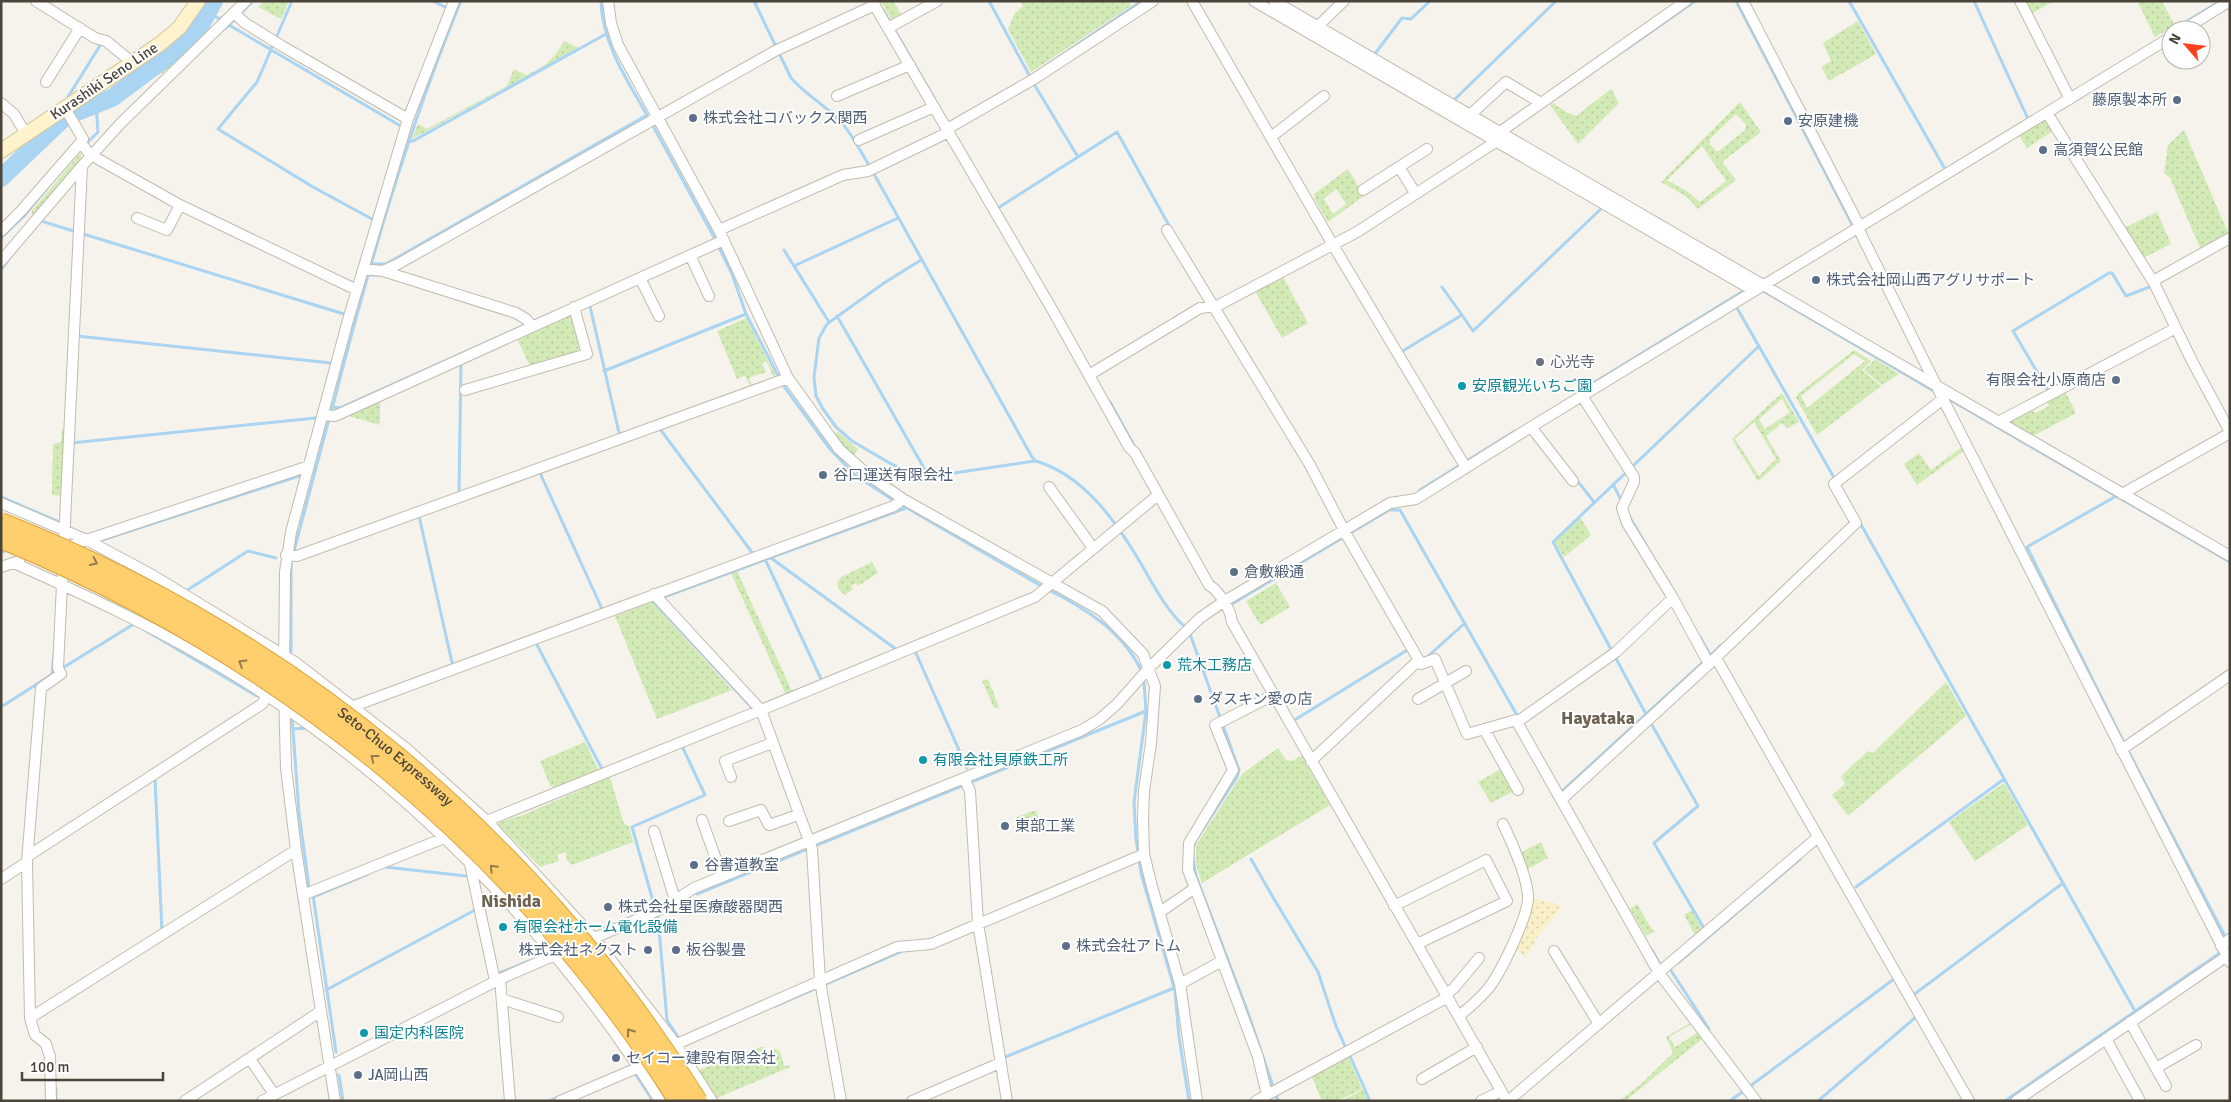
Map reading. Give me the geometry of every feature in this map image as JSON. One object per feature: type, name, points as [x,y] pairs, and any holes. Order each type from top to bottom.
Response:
[{"type":"highway","name":"Seto-Chuo Expressway","points":[[1,522],[101,565],[203,619],[297,678],[392,751],[483,833],[575,931],[649,1028],[698,1101]]},
{"type":"highway","name":"Seto-Chuo Expressway","points":[[1,539],[52,560],[148,607],[244,664],[336,728],[380,763],[471,845],[562,942],[635,1038],[678,1101]]},
{"type":"highway","points":[[1,549],[95,584],[148,607]]},
{"type":"main road","name":"Kurashiki Seno Line","points":[[1,152],[26,134],[66,110],[175,32],[198,1]]},
{"type":"street","points":[[36,1],[80,28],[106,41],[133,63]]},
{"type":"street","points":[[1,230],[120,124],[236,15],[246,1]]},
{"type":"street","points":[[335,1101],[296,850],[280,705],[289,658],[291,555],[309,466],[328,415],[357,290],[372,270],[408,119],[454,1]]},
{"type":"street","points":[[608,1],[610,23],[618,45],[719,230],[719,242],[783,380],[840,449],[900,502],[1048,587],[1102,611],[1143,654],[1155,686],[1152,734],[1144,791],[1140,855],[1160,912],[1180,984],[1197,1101]]},
{"type":"street","points":[[888,28],[937,1]]},
{"type":"street","points":[[719,230],[844,175],[871,169],[949,129],[1032,80],[1152,1]]},
{"type":"street","points":[[1192,1],[1464,465]]},
{"type":"street","points":[[1254,1],[1764,285],[1940,394],[1998,422],[2230,556]]},
{"type":"street","points":[[1274,1],[1470,115],[1501,139],[1606,204],[1754,291]]},
{"type":"street","points":[[1317,27],[1344,1]]},
{"type":"street","points":[[1092,374],[1200,308],[1214,306],[1357,232],[1501,139],[1541,104],[1686,1]]},
{"type":"street","points":[[1744,1],[1858,225],[1940,394],[2124,748],[2226,950],[2130,1022],[2016,1101]]},
{"type":"street","points":[[2020,1],[2069,96]]},
{"type":"street","points":[[2199,20],[2230,1]]},
{"type":"street","points":[[372,270],[778,50],[874,3],[1092,374],[1158,495],[1210,585],[1214,588],[1232,617],[1232,622],[1394,906],[1501,1091],[1509,1100],[1662,973],[1816,839]]},
{"type":"street","points":[[236,15],[372,100],[408,119]]},
{"type":"street","points":[[46,82],[80,28]]},
{"type":"street","points":[[262,1101],[497,980],[660,909],[694,888],[722,876],[810,845],[1082,730],[1100,719],[1117,704],[1149,668],[1200,618],[1223,602],[1346,535],[1390,502],[1416,499],[1464,465],[1531,427],[1764,285],[1858,225],[2047,113],[2069,96],[2161,43]]},
{"type":"street","points":[[837,96],[910,65]]},
{"type":"street","points":[[1470,115],[1506,82],[1541,104]]},
{"type":"street","points":[[1271,137],[1324,96]]},
{"type":"street","points":[[1,103],[14,114],[26,134]]},
{"type":"street","points":[[859,140],[934,108]]},
{"type":"street","points":[[66,110],[89,151],[180,205],[357,290]]},
{"type":"street","points":[[2047,113],[2154,283],[2229,430],[2122,494]]},
{"type":"street","points":[[1363,190],[1427,148]]},
{"type":"street","points":[[51,1101],[50,1057],[46,1044],[35,1035],[32,1023],[25,862],[40,688],[61,674],[59,670],[60,584],[69,444],[82,172],[89,151]]},
{"type":"street","points":[[1399,167],[1416,194]]},
{"type":"street","points":[[1,262],[82,172]]},
{"type":"street","points":[[137,218],[167,230],[180,205]]},
{"type":"street","points":[[1167,230],[1310,465],[1346,535],[1421,664],[1435,659],[1467,734],[1519,720],[1614,654],[1673,598]]},
{"type":"street","points":[[2154,283],[2230,238]]},
{"type":"street","points":[[328,415],[719,242]]},
{"type":"street","points":[[690,255],[709,296]]},
{"type":"street","points":[[372,270],[516,313],[526,318],[532,326]]},
{"type":"street","points":[[640,278],[659,316]]},
{"type":"street","points":[[465,390],[587,354],[574,307]]},
{"type":"street","points":[[1998,422],[2176,328]]},
{"type":"street","points":[[291,555],[621,440],[783,380]]},
{"type":"street","points":[[1563,798],[1713,661],[1856,523],[1834,484],[1940,394]]},
{"type":"street","points":[[1582,396],[1630,468],[1634,482],[1623,505],[1627,523],[1713,661],[1969,1101]]},
{"type":"street","points":[[1531,427],[1573,481]]},
{"type":"street","points":[[1,567],[309,466]]},
{"type":"street","points":[[1049,487],[1093,548]]},
{"type":"street","points":[[303,895],[443,837],[759,713],[1035,597],[1158,495]]},
{"type":"street","points":[[357,708],[454,669],[900,502]]},
{"type":"street","points":[[1,503],[87,540],[154,576],[289,658],[357,708],[407,749],[487,821],[523,858],[594,938],[674,1043],[712,1101]]},
{"type":"street","points":[[14,562],[138,620],[215,663],[311,726],[388,788],[443,837],[495,888],[590,999],[640,1068],[660,1101]]},
{"type":"street","points":[[654,594],[759,713],[810,845],[821,984],[841,1101]]},
{"type":"street","points":[[1311,761],[1419,660]]},
{"type":"street","points":[[1418,699],[1466,671]]},
{"type":"street","points":[[2124,748],[2230,676]]},
{"type":"street","points":[[1272,1092],[1188,870],[1189,844],[1233,770],[1215,725],[1273,694]]},
{"type":"street","points":[[1,879],[262,704],[280,705]]},
{"type":"street","points":[[1519,720],[1662,973],[1756,1101]]},
{"type":"street","points":[[1484,729],[1518,790]]},
{"type":"street","points":[[731,777],[725,761],[772,743]]},
{"type":"street","points":[[965,781],[970,791],[979,921],[1007,1101]]},
{"type":"street","points":[[729,821],[761,810],[769,825],[798,815]]},
{"type":"street","points":[[702,820],[722,876]]},
{"type":"street","points":[[1459,1016],[1472,1007],[1488,988],[1522,927],[1528,899],[1520,863],[1503,824]]},
{"type":"street","points":[[654,831],[675,900]]},
{"type":"street","points":[[32,1023],[163,934],[296,850]]},
{"type":"street","points":[[560,1101],[640,1068],[674,1043],[821,984],[897,947],[931,944],[979,921],[1140,855]]},
{"type":"street","points":[[1394,906],[1486,860],[1507,901],[1417,944]]},
{"type":"street","points":[[470,864],[502,999],[510,1101]]},
{"type":"street","points":[[1160,912],[1195,888]]},
{"type":"street","points":[[1554,951],[1599,1024]]},
{"type":"street","points":[[1256,1101],[1447,995],[1479,958]]},
{"type":"street","points":[[1180,984],[1222,961]]},
{"type":"street","points":[[502,999],[558,1017]]},
{"type":"street","points":[[185,1101],[321,1011]]},
{"type":"street","points":[[2130,1022],[2166,1086]]},
{"type":"street","points":[[2106,1039],[2140,1101]]},
{"type":"street","points":[[2156,1068],[2196,1045]]},
{"type":"street","points":[[1422,1079],[1477,1047]]},
{"type":"street","points":[[250,1059],[274,1094]]},
{"type":"street","points":[[912,1101],[1000,1061]]},
{"type":"street","points":[[1481,1101],[1501,1091]]},
{"type":"green space","points":[[265,1],[289,1],[281,19],[258,7]]},
{"type":"green space","points":[[881,1],[893,1],[903,17],[893,23]]},
{"type":"green space","points":[[1020,1],[1129,1],[1131,6],[1031,72],[1008,29],[1015,13],[1023,6]]},
{"type":"green space","points":[[2026,1],[2055,1],[2032,13]]},
{"type":"green space","points":[[2137,1],[2162,1],[2172,20],[2161,20],[2161,34],[2155,37]]},
{"type":"green space","points":[[1858,21],[1876,54],[1829,81],[1821,67],[1831,61],[1823,43]]},
{"type":"green space","points":[[209,29],[211,30],[177,64],[159,75],[158,73]]},
{"type":"green space","points":[[564,41],[577,47],[577,49],[412,139],[418,124],[427,129],[507,86],[514,69],[526,75],[539,69],[553,58]]},
{"type":"green space","points":[[1611,89],[1619,103],[1578,144],[1550,105],[1553,103],[1576,116]]},
{"type":"green space","points":[[1740,102],[1761,132],[1722,162],[1736,180],[1698,209],[1687,197],[1661,182]],"holes":[[[1736,114],[1746,125],[1745,130],[1719,151],[1716,151],[1710,144],[1710,139]],[[1702,146],[1726,181],[1700,202],[1688,192],[1667,180]]]},
{"type":"green space","points":[[2045,119],[2053,131],[2027,148],[2019,135]]},
{"type":"green space","points":[[2184,130],[2229,235],[2201,250],[2170,178],[2164,173],[2168,145]]},
{"type":"green space","points":[[81,152],[81,162],[37,217],[31,212]]},
{"type":"green space","points":[[1348,169],[1364,196],[1328,222],[1315,200],[1314,194]],"holes":[[[1336,189],[1346,204],[1333,214],[1324,199]]]},
{"type":"green space","points":[[2157,212],[2171,244],[2143,258],[2124,228]]},
{"type":"green space","points":[[1282,275],[1308,323],[1282,338],[1255,291]]},
{"type":"green space","points":[[568,314],[572,316],[579,347],[576,353],[530,366],[516,337]]},
{"type":"green space","points":[[746,318],[777,378],[751,388],[746,377],[737,379],[717,331]],"holes":[[[766,361],[774,377],[752,386],[749,378],[766,372],[762,363]]]},
{"type":"green space","points":[[1854,350],[1871,361],[1862,370],[1881,386],[1817,435],[1796,398],[1798,394]],"holes":[[[1854,354],[1865,361],[1807,408],[1801,396]]]},
{"type":"green space","points":[[1875,359],[1899,374],[1882,385],[1864,370]]},
{"type":"green space","points":[[2065,391],[2076,413],[2033,436],[2008,422],[2032,409],[2035,413],[2049,406],[2047,401]]},
{"type":"green space","points":[[1782,393],[1799,422],[1787,428],[1782,423],[1766,436],[1781,461],[1758,481],[1732,439]],"holes":[[[1782,399],[1790,412],[1765,429],[1759,419]],[[1754,422],[1776,459],[1759,476],[1735,439]]]},
{"type":"green space","points":[[380,400],[380,425],[345,415]]},
{"type":"green space","points":[[62,428],[65,431],[61,496],[52,495],[53,444],[61,442]]},
{"type":"green space","points":[[838,432],[858,449],[853,457],[833,435]]},
{"type":"green space","points":[[1962,447],[1964,451],[1917,485],[1904,464],[1919,453],[1931,470]]},
{"type":"green space","points":[[1580,517],[1591,535],[1564,557],[1556,544],[1556,539]]},
{"type":"green space","points":[[872,562],[878,573],[858,586],[856,583],[851,586],[853,589],[845,595],[839,590],[837,583],[841,577]]},
{"type":"green space","points":[[737,571],[791,689],[796,691],[786,695],[731,573]]},
{"type":"green space","points":[[1276,583],[1290,607],[1260,625],[1246,601]]},
{"type":"green space","points":[[652,602],[732,690],[657,719],[615,616]]},
{"type":"green space","points":[[988,679],[999,707],[994,708],[982,681]]},
{"type":"green space","points":[[1946,682],[1966,716],[1848,816],[1832,795],[1845,784],[1841,776],[1868,751],[1873,753]]},
{"type":"green space","points":[[585,742],[599,771],[555,789],[550,785],[540,761]]},
{"type":"green space","points":[[1278,748],[1286,760],[1292,761],[1304,754],[1306,764],[1330,805],[1202,883],[1196,863],[1198,842],[1242,774]]},
{"type":"green space","points":[[1503,768],[1516,790],[1491,803],[1478,782]]},
{"type":"green space","points":[[610,777],[624,824],[629,826],[633,842],[572,865],[567,860],[565,852],[557,855],[559,861],[540,867],[497,823],[523,815]]},
{"type":"green space","points":[[2004,783],[2028,825],[1975,861],[1949,822]]},
{"type":"green space","points":[[1036,810],[1040,822],[1020,832],[1015,818]]},
{"type":"green space","points":[[1541,842],[1548,858],[1524,871],[1518,854]]},
{"type":"green space","points":[[1637,904],[1651,928],[1655,931],[1646,936],[1630,909]]},
{"type":"green space","points":[[1692,910],[1703,931],[1696,937],[1684,915]]},
{"type":"green space","points":[[1690,1023],[1694,1024],[1702,1037],[1701,1040],[1625,1101],[1619,1101],[1641,1084],[1673,1053],[1666,1037]],"holes":[[[1690,1025],[1693,1026],[1697,1033],[1675,1047],[1669,1037]]]},
{"type":"green space","points":[[765,1047],[765,1055],[762,1058],[764,1063],[767,1064],[775,1061],[777,1056],[772,1051],[774,1048],[780,1051],[784,1066],[790,1065],[790,1067],[717,1098],[699,1070]]},
{"type":"green space","points":[[1348,1055],[1362,1089],[1338,1101],[1322,1101],[1311,1075]]},
{"type":"green space","points":[[1363,1089],[1368,1101],[1342,1101]]},
{"type":"sand","points":[[1529,897],[1559,905],[1561,908],[1537,938],[1525,958],[1515,945]]},
{"type":"waterway","points":[[1,178],[65,117],[112,98],[179,48],[198,30],[214,1]]},
{"type":"waterway","points":[[226,28],[253,1]]},
{"type":"waterway","points":[[292,1],[257,82],[218,129],[313,187],[372,219]]},
{"type":"waterway","points":[[433,1],[447,8]]},
{"type":"waterway","points":[[331,413],[373,256],[405,153],[461,1]]},
{"type":"waterway","points":[[601,1],[602,17],[617,61],[647,115]]},
{"type":"waterway","points":[[754,1],[791,78],[838,119],[855,141],[1032,457],[1036,461],[1068,476],[1095,499],[1128,542],[1164,603],[1185,627]]},
{"type":"waterway","points":[[989,1],[1034,84],[1078,157]]},
{"type":"waterway","points":[[1035,73],[1142,1]]},
{"type":"waterway","points":[[1374,55],[1402,18],[1411,19],[1430,1]]},
{"type":"waterway","points":[[1455,99],[1556,1]]},
{"type":"waterway","points":[[1625,50],[1695,1]]},
{"type":"waterway","points":[[1736,1],[1853,226]]},
{"type":"waterway","points":[[1849,1],[1945,169]]},
{"type":"waterway","points":[[1974,1],[2028,119]]},
{"type":"waterway","points":[[2189,20],[2220,1]]},
{"type":"waterway","points":[[1276,8],[1296,20]]},
{"type":"waterway","points":[[883,10],[934,98]]},
{"type":"waterway","points":[[208,13],[220,19],[222,17]]},
{"type":"waterway","points":[[229,25],[399,125]]},
{"type":"waterway","points":[[409,141],[413,141],[606,34]]},
{"type":"waterway","points":[[66,100],[101,44]]},
{"type":"waterway","points":[[85,145],[98,132],[96,104]]},
{"type":"waterway","points":[[372,264],[386,264],[647,115]]},
{"type":"waterway","points":[[652,124],[714,237],[732,274],[746,314],[783,385],[830,449],[855,475],[890,498],[1043,587]]},
{"type":"waterway","points":[[998,208],[1117,132],[1171,229]]},
{"type":"waterway","points":[[1,238],[24,216],[48,187]]},
{"type":"waterway","points":[[1401,352],[1462,315],[1473,331],[1605,205]]},
{"type":"waterway","points":[[794,266],[898,218]]},
{"type":"waterway","points":[[41,221],[344,314]]},
{"type":"waterway","points":[[784,250],[829,322]]},
{"type":"waterway","points":[[1,270],[11,256]]},
{"type":"waterway","points":[[921,260],[884,283],[827,324],[819,338],[814,377],[816,396],[823,409],[836,427],[852,441],[893,465],[916,474],[934,476],[1035,461]]},
{"type":"waterway","points":[[2049,392],[2013,331],[2109,273],[2112,273],[2126,296],[2152,286]]},
{"type":"waterway","points":[[368,275],[382,275]]},
{"type":"waterway","points":[[1442,287],[1462,315]]},
{"type":"waterway","points":[[1595,382],[1745,290]]},
{"type":"waterway","points":[[1765,292],[1937,393]]},
{"type":"waterway","points":[[589,302],[620,437]]},
{"type":"waterway","points":[[1737,308],[1836,481]]},
{"type":"waterway","points":[[332,407],[340,408],[558,310]]},
{"type":"waterway","points":[[604,371],[746,314]]},
{"type":"waterway","points":[[837,316],[928,475]]},
{"type":"waterway","points":[[77,336],[331,363]]},
{"type":"waterway","points":[[1647,716],[1553,542],[1759,346]]},
{"type":"waterway","points":[[459,494],[461,360]]},
{"type":"waterway","points":[[1947,398],[2230,562]]},
{"type":"waterway","points":[[1110,402],[1136,449]]},
{"type":"waterway","points":[[71,443],[315,418]]},
{"type":"waterway","points":[[291,670],[291,562],[329,419]]},
{"type":"waterway","points":[[660,429],[754,555]]},
{"type":"waterway","points":[[1420,490],[1515,431]]},
{"type":"waterway","points":[[540,473],[603,611]]},
{"type":"waterway","points":[[99,541],[299,476]]},
{"type":"waterway","points":[[1576,479],[1594,502]]},
{"type":"waterway","points":[[1613,484],[1622,502]]},
{"type":"waterway","points":[[2118,495],[2027,547],[2124,743],[2227,940]]},
{"type":"waterway","points":[[1,497],[57,521]]},
{"type":"waterway","points":[[664,597],[906,508]]},
{"type":"waterway","points":[[1232,604],[1389,510],[1400,510],[1518,717]]},
{"type":"waterway","points":[[419,516],[453,667]]},
{"type":"waterway","points":[[1629,516],[1646,545]]},
{"type":"waterway","points":[[1859,521],[2135,1011]]},
{"type":"waterway","points":[[1,553],[9,549]]},
{"type":"waterway","points":[[189,589],[248,551],[276,558]]},
{"type":"waterway","points":[[771,558],[897,650]]},
{"type":"waterway","points":[[765,559],[821,679]]},
{"type":"waterway","points":[[1049,590],[1102,622],[1124,644],[1141,670]]},
{"type":"waterway","points":[[653,601],[754,710]]},
{"type":"waterway","points":[[61,669],[137,622]]},
{"type":"waterway","points":[[1426,658],[1465,623]]},
{"type":"waterway","points":[[143,629],[257,696]]},
{"type":"waterway","points":[[1190,634],[1239,770],[1237,777],[1196,840],[1193,849]]},
{"type":"waterway","points":[[1700,637],[1712,658]]},
{"type":"waterway","points":[[536,643],[603,771]]},
{"type":"waterway","points":[[1710,656],[1721,645]]},
{"type":"waterway","points":[[1293,721],[1409,649]]},
{"type":"waterway","points":[[915,651],[967,768]]},
{"type":"waterway","points":[[52,674],[54,655]]},
{"type":"waterway","points":[[1561,792],[1703,662]]},
{"type":"waterway","points":[[36,688],[37,684],[51,675]]},
{"type":"waterway","points":[[1144,682],[1146,711],[1134,802],[1136,839],[1141,873],[1175,991],[1179,1037],[1189,1101]]},
{"type":"waterway","points":[[1,707],[37,684]]},
{"type":"waterway","points":[[697,894],[1146,711]]},
{"type":"waterway","points":[[292,716],[299,813],[309,887]]},
{"type":"waterway","points":[[1652,725],[1698,806],[1654,843],[1705,930]]},
{"type":"waterway","points":[[293,729],[307,728]]},
{"type":"waterway","points":[[655,908],[632,827],[705,795],[682,746]]},
{"type":"waterway","points":[[155,779],[162,932]]},
{"type":"waterway","points":[[1856,887],[2004,779]]},
{"type":"waterway","points":[[1193,858],[1196,876],[1247,1010],[1278,1101]]},
{"type":"waterway","points":[[1251,859],[1318,972],[1336,1026],[1345,1046]]},
{"type":"waterway","points":[[1679,962],[1800,859]]},
{"type":"waterway","points":[[385,867],[466,876]]},
{"type":"waterway","points":[[313,897],[368,874]]},
{"type":"waterway","points":[[1912,996],[2063,883]]},
{"type":"waterway","points":[[313,895],[336,1052]]},
{"type":"waterway","points":[[326,990],[475,910]]},
{"type":"waterway","points":[[658,918],[667,1020],[678,1037]]},
{"type":"waterway","points":[[2005,1101],[2230,946]]},
{"type":"waterway","points":[[1652,950],[1662,968]]},
{"type":"waterway","points":[[775,1006],[902,951]]},
{"type":"waterway","points":[[497,974],[529,961]]},
{"type":"waterway","points":[[1670,969],[1709,1029]]},
{"type":"waterway","points":[[1730,1101],[1894,979]]},
{"type":"waterway","points":[[1003,1058],[1174,988]]},
{"type":"waterway","points":[[1818,1101],[1917,1016]]},
{"type":"waterway","points":[[1350,1056],[1370,1101]]},
{"type":"waterway","points":[[339,1075],[343,1101]]},
{"type":"waterway","points":[[636,1075],[653,1101]]},
{"type":"waterway","points":[[56,1089],[56,1101]]},
{"type":"waterway","points":[[549,1101],[558,1097]]},
{"type":"place","name":"藤原製本所","points":[[2177,100]]},
{"type":"place","name":"株式会社コバックス関西","points":[[693,118]]},
{"type":"place","name":"安原建機","points":[[1788,121]]},
{"type":"place","name":"高須賀公民館","points":[[2043,150]]},
{"type":"place","name":"株式会社岡山西アグリサポート","points":[[1816,280]]},
{"type":"place","name":"心光寺","points":[[1540,362]]},
{"type":"place","name":"有限会社小原商店","points":[[2116,380]]},
{"type":"place","name":"安原観光いちご園","points":[[1462,386]]},
{"type":"place","name":"谷口運送有限会社","points":[[823,475]]},
{"type":"place","name":"倉敷緞通","points":[[1234,572]]},
{"type":"place","name":"荒木工務店","points":[[1167,665]]},
{"type":"place","name":"ダスキン愛の店","points":[[1198,699]]},
{"type":"place","name":"有限会社貝原鉄工所","points":[[923,760]]},
{"type":"place","name":"東部工業","points":[[1005,826]]},
{"type":"place","name":"谷書道教室","points":[[694,865]]},
{"type":"place","name":"株式会社星医療酸器関西","points":[[608,907]]},
{"type":"place","name":"有限会社ホーム電化設備","points":[[503,927]]},
{"type":"place","name":"株式会社アトム","points":[[1066,946]]},
{"type":"place","name":"株式会社ネクスト","points":[[648,950]]},
{"type":"place","name":"板谷製畳","points":[[676,950]]},
{"type":"place","name":"国定内科医院","points":[[364,1033]]},
{"type":"place","name":"セイコー建設有限会社","points":[[616,1058]]},
{"type":"place","name":"JA岡山西","points":[[358,1075]]},
{"type":"district","name":"Hayataka","points":[[1598,718]]},
{"type":"district","name":"Nishida","points":[[511,901]]}]
